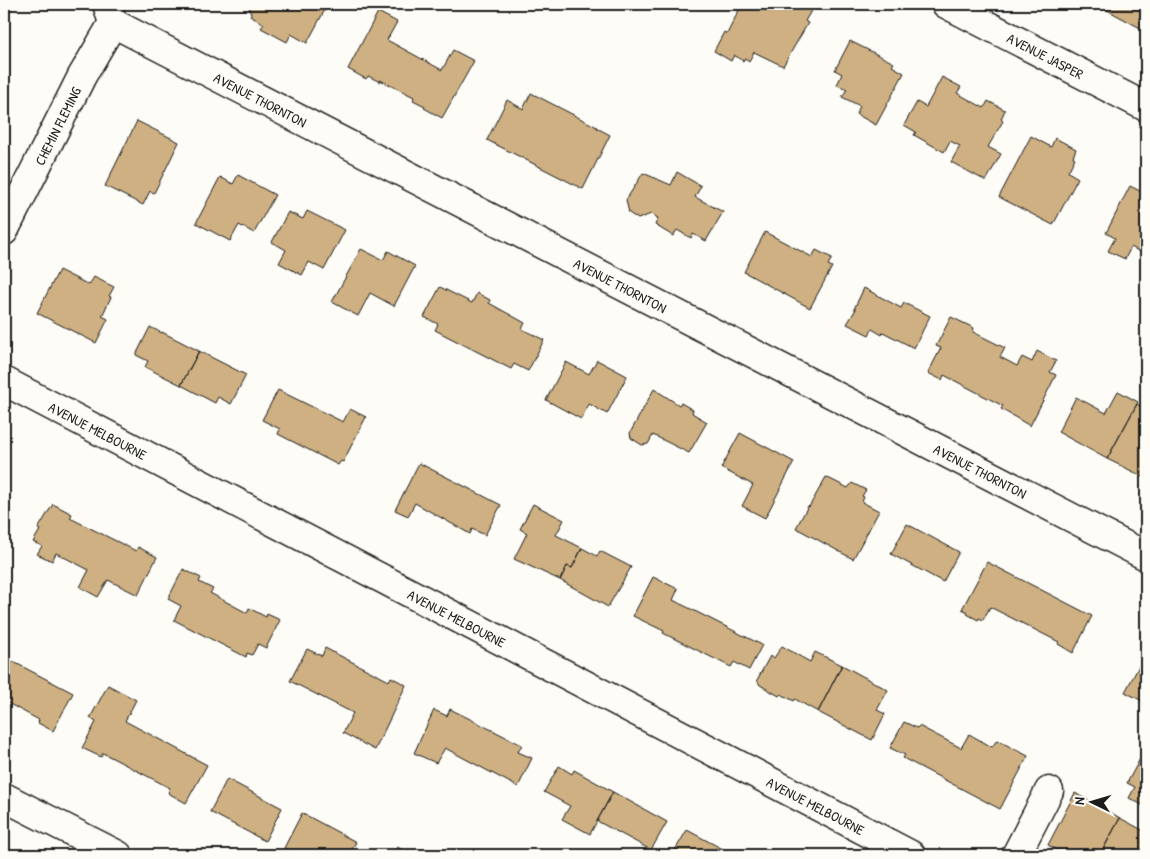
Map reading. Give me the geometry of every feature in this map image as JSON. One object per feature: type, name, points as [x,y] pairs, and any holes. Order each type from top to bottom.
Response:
[{"type":"street","name":"AVENUE JASPER","points":[[946,4],[1146,107]]},
{"type":"street","name":"CHEMIN FLEMING","points":[[4,231],[82,76],[110,13]]},
{"type":"street","name":"AVENUE THORNTON","points":[[110,13],[1146,556]]},
{"type":"street","name":"AVENUE MELBOURNE","points":[[4,381],[911,855]]},
{"type":"street","points":[[1016,855],[1049,791]]},
{"type":"street","points":[[4,797],[118,855]]},
{"type":"building","points":[[248,4],[328,4],[307,43],[291,34],[287,42],[261,28],[264,24],[250,16]]},
{"type":"building","points":[[742,4],[776,4],[787,10],[791,4],[799,4],[811,11],[805,21],[808,23],[783,66],[754,52],[749,61],[745,58],[743,61],[734,55],[731,61],[714,51],[724,32],[727,34]]},
{"type":"building","points":[[1096,4],[1146,4],[1146,26],[1144,30]]},
{"type":"building","points":[[378,12],[397,22],[387,40],[442,70],[453,50],[474,61],[442,118],[413,100],[414,97],[380,80],[380,82],[368,76],[366,79],[348,69]]},
{"type":"building","points":[[850,41],[894,63],[892,66],[904,73],[876,125],[856,114],[860,106],[842,97],[847,89],[837,85],[842,74],[835,70]]},
{"type":"building","points":[[942,77],[961,87],[957,93],[984,108],[988,101],[1005,110],[1001,119],[1003,121],[988,147],[1001,154],[986,181],[951,162],[960,146],[950,141],[944,152],[914,135],[916,132],[904,125],[917,102],[926,107]]},
{"type":"building","points":[[531,93],[610,135],[583,189],[487,140],[507,100],[523,109]]},
{"type":"building","points":[[137,121],[179,142],[154,193],[150,191],[143,205],[105,186]]},
{"type":"building","points":[[1031,136],[1051,147],[1055,138],[1076,149],[1073,157],[1075,158],[1068,172],[1078,178],[1053,225],[999,197]]},
{"type":"building","points":[[677,172],[701,186],[695,197],[723,212],[706,241],[693,234],[691,238],[677,230],[673,236],[655,225],[658,218],[651,214],[638,219],[629,213],[626,200],[643,173],[671,185]]},
{"type":"building","points":[[238,175],[275,195],[254,233],[239,225],[230,241],[196,223],[220,177],[233,184]]},
{"type":"building","points":[[1130,186],[1146,194],[1146,255],[1131,247],[1125,259],[1108,251],[1115,238],[1106,233]]},
{"type":"building","points":[[307,211],[345,230],[324,270],[309,262],[302,275],[279,263],[286,250],[272,242],[288,212],[303,219]]},
{"type":"building","points":[[765,232],[812,257],[816,250],[832,258],[828,265],[832,267],[810,308],[744,272]]},
{"type":"building","points":[[361,249],[383,260],[388,251],[415,266],[394,306],[370,293],[358,316],[332,302]]},
{"type":"building","points":[[59,270],[89,285],[94,277],[114,287],[102,316],[108,319],[96,343],[37,313]]},
{"type":"building","points":[[440,287],[472,303],[477,293],[490,300],[489,303],[525,323],[522,329],[544,340],[528,371],[514,364],[511,369],[435,330],[438,324],[424,317]]},
{"type":"building","points":[[864,288],[901,308],[904,303],[930,316],[914,348],[883,332],[882,335],[872,329],[869,335],[847,324],[856,309],[854,309]]},
{"type":"building","points":[[951,317],[974,328],[973,332],[1005,348],[1000,357],[1017,366],[1022,357],[1032,362],[1037,351],[1056,361],[1050,372],[1056,375],[1030,426],[1001,409],[1003,406],[944,375],[942,380],[928,373],[941,348],[936,346]]},
{"type":"building","points":[[150,327],[199,351],[181,385],[145,367],[148,361],[136,355]]},
{"type":"building","points":[[199,351],[246,375],[231,404],[218,397],[215,403],[181,385]]},
{"type":"building","points":[[597,360],[627,376],[607,414],[589,404],[581,419],[546,400],[566,362],[589,374]]},
{"type":"building","points":[[654,389],[679,405],[681,403],[693,410],[692,413],[707,422],[689,453],[653,435],[648,444],[642,445],[631,438],[630,433]]},
{"type":"building","points":[[278,390],[343,422],[350,409],[366,417],[343,462],[341,461],[338,465],[278,434],[280,429],[262,420]]},
{"type":"building","points":[[1118,391],[1138,402],[1107,459],[1058,432],[1076,397],[1106,413]]},
{"type":"building","points":[[1137,404],[1146,409],[1146,478],[1107,459]]},
{"type":"building","points":[[740,433],[794,462],[765,518],[742,506],[753,485],[721,468]]},
{"type":"building","points":[[419,463],[501,505],[485,535],[472,529],[470,534],[415,503],[408,516],[395,510]]},
{"type":"building","points":[[826,477],[848,488],[852,483],[866,490],[862,496],[864,497],[862,502],[879,511],[853,559],[796,528]]},
{"type":"building","points":[[53,504],[72,514],[70,518],[136,551],[138,547],[157,557],[138,595],[108,580],[98,597],[80,587],[89,570],[56,553],[52,561],[37,554],[42,546],[33,542],[40,530],[38,529]]},
{"type":"building","points":[[533,504],[564,520],[556,535],[582,548],[572,568],[567,566],[560,580],[514,559],[527,533],[520,529]]},
{"type":"building","points":[[907,524],[959,552],[943,582],[891,554]]},
{"type":"building","points":[[582,548],[597,556],[600,551],[631,567],[608,607],[560,580],[567,566],[572,568]]},
{"type":"building","points":[[987,562],[1092,616],[1073,653],[1058,644],[1059,642],[990,607],[983,620],[979,618],[978,620],[962,609]]},
{"type":"building","points":[[183,569],[201,578],[199,582],[213,589],[210,593],[247,613],[249,608],[266,617],[267,614],[280,620],[266,648],[258,644],[252,655],[247,653],[246,657],[174,620],[181,606],[168,599]]},
{"type":"building","points":[[653,577],[678,589],[673,600],[762,645],[749,670],[734,662],[731,667],[633,616]]},
{"type":"building","points":[[782,646],[810,662],[815,652],[842,665],[818,712],[795,699],[794,701],[781,694],[779,696],[760,685],[757,680],[770,656],[774,658]]},
{"type":"building","points":[[325,648],[389,681],[391,677],[406,685],[375,750],[343,733],[353,713],[290,681],[307,649],[322,656]]},
{"type":"building","points":[[1146,653],[1146,703],[1125,692]]},
{"type":"building","points":[[4,657],[73,693],[53,731],[38,723],[39,720],[4,701]]},
{"type":"building","points":[[842,665],[888,690],[877,710],[885,714],[872,740],[818,712]]},
{"type":"building","points":[[108,685],[136,700],[125,721],[207,765],[186,803],[168,793],[170,788],[103,753],[101,757],[82,748],[96,722],[90,718]]},
{"type":"building","points":[[450,709],[522,745],[518,752],[532,758],[518,787],[445,748],[436,763],[414,753],[434,710],[447,716]]},
{"type":"building","points":[[904,722],[917,728],[919,726],[961,748],[969,734],[992,747],[997,740],[1028,756],[1000,809],[903,758],[905,755],[890,748]]},
{"type":"building","points":[[1141,757],[1146,759],[1146,807],[1129,798],[1135,787],[1127,783]]},
{"type":"building","points":[[559,766],[572,774],[574,770],[613,792],[590,834],[562,819],[570,806],[544,792]]},
{"type":"building","points":[[227,779],[282,808],[265,841],[210,812]]},
{"type":"building","points":[[613,792],[667,822],[651,850],[597,821]]},
{"type":"building","points":[[1075,793],[1120,818],[1100,855],[1063,855],[1048,845]]},
{"type":"building","points":[[302,813],[356,842],[349,855],[297,855],[284,848]]},
{"type":"building","points":[[1120,818],[1146,832],[1146,855],[1100,855]]},
{"type":"building","points":[[687,830],[734,855],[672,855]]},
{"type":"building","points":[[397,847],[413,855],[393,855]]}]
